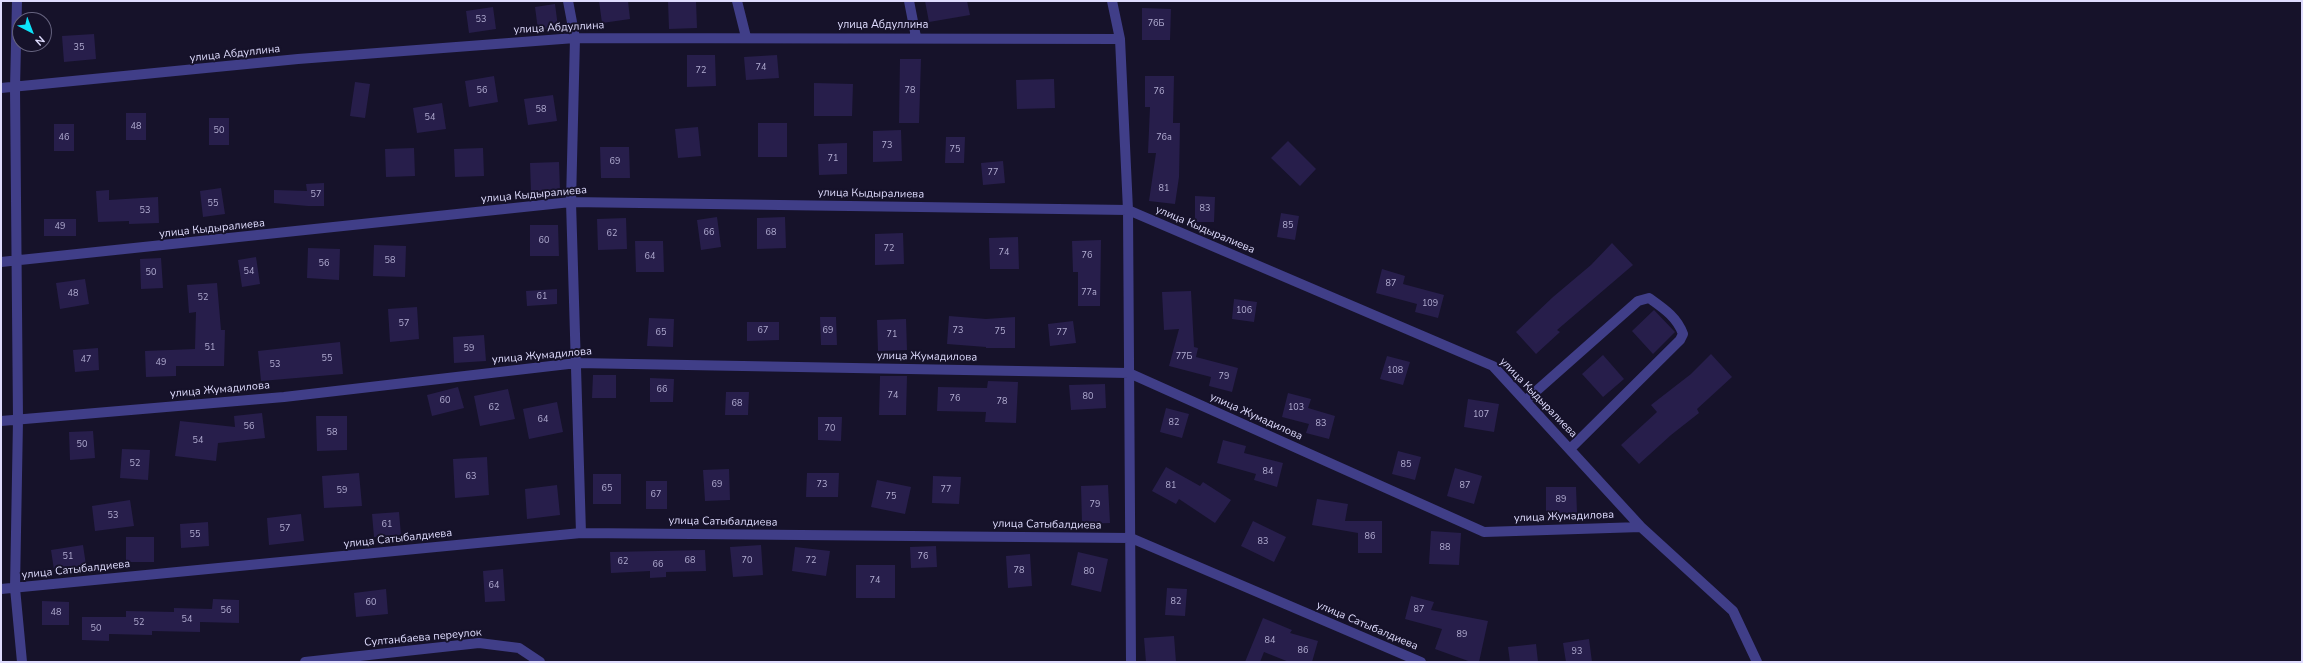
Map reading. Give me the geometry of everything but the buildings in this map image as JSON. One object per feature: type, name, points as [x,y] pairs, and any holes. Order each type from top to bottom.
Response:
[{"type":"street","points":[[17,1],[15,88],[18,420],[15,588],[22,662]]},
{"type":"street","points":[[568,1],[576,38],[571,202],[581,533]]},
{"type":"street","points":[[737,1],[746,37]]},
{"type":"street","points":[[908,1],[916,37]]},
{"type":"street","points":[[1112,1],[1120,39],[1128,210],[1131,662]]},
{"type":"street","name":"улица Абдуллина","points":[[1,88],[15,88],[298,59],[576,38],[916,37],[1120,39]]},
{"type":"street","name":"улица Кыдыралиева","points":[[1,262],[16,262],[571,202],[1128,210],[1493,366],[1642,527]]},
{"type":"street","points":[[1525,401],[1638,301],[1648,298],[1664,308],[1679,323],[1683,334],[1680,340],[1570,449]]},
{"type":"street","name":"улица Жумадилова","points":[[1,421],[284,397],[577,363],[1129,373],[1484,532],[1642,527]]},
{"type":"street","points":[[1642,527],[1733,610],[1757,662]]},
{"type":"street","name":"улица Сатыбалдиева","points":[[1,589],[581,533],[1131,538],[1421,662]]},
{"type":"street","name":"Султанбаева переулок","points":[[305,662],[479,643],[519,648],[540,662]]}]
